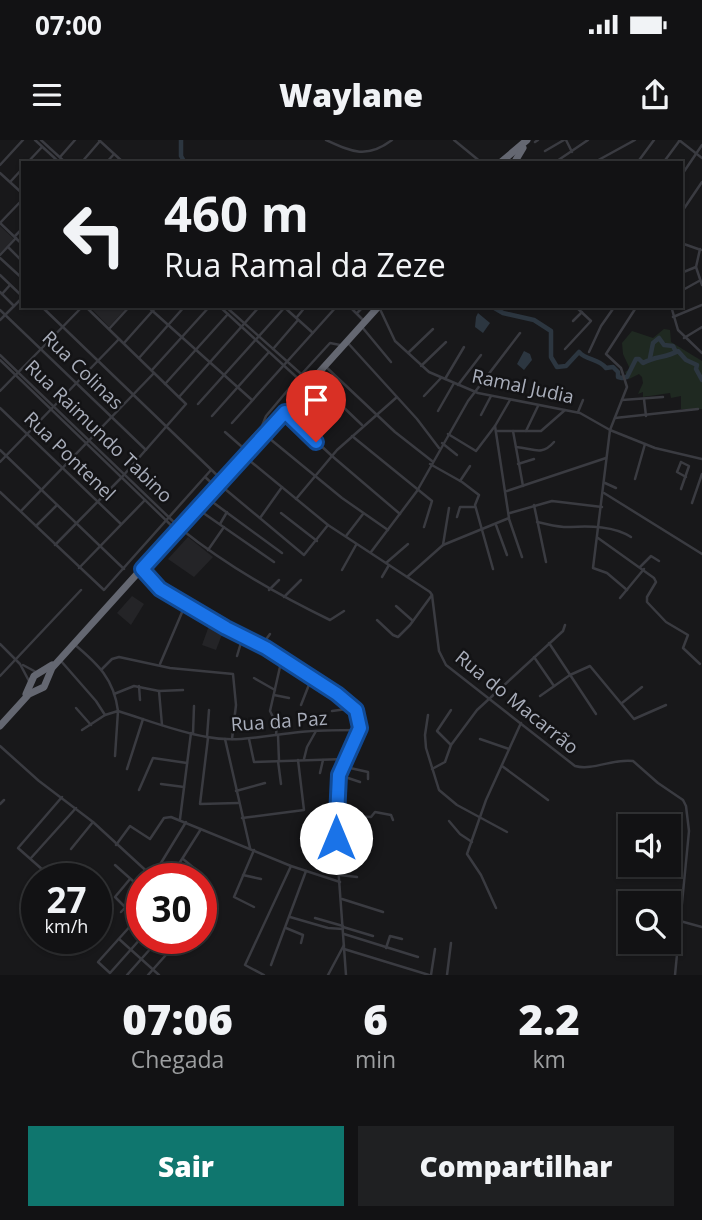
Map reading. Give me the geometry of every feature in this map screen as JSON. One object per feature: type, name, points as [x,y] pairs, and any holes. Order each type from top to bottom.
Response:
[{"type":"highway","points":[[503,161],[533,141]]},
{"type":"highway","points":[[516,161],[533,141]]},
{"type":"highway","points":[[0,724],[34,687],[44,687],[49,672],[207,498],[244,451],[376,308]]},
{"type":"highway","points":[[309,382],[344,344]]},
{"type":"highway","points":[[244,451],[264,434],[281,411]]},
{"type":"highway","points":[[34,687],[33,678],[51,665],[219,483]]},
{"type":"highway","points":[[39,673],[44,674],[47,679]]},
{"type":"street","points":[[0,165],[23,140]]},
{"type":"street","points":[[35,140],[44,145]]},
{"type":"street","points":[[41,140],[58,161],[75,140]]},
{"type":"street","points":[[29,161],[49,140]]},
{"type":"street","points":[[326,140],[347,150],[371,152],[392,140]]},
{"type":"street","points":[[454,140],[480,161]]},
{"type":"street","points":[[545,152],[565,140],[572,152]]},
{"type":"street","points":[[557,161],[589,140]]},
{"type":"street","points":[[598,161],[635,140]]},
{"type":"street","points":[[638,161],[654,140]]},
{"type":"street","points":[[664,161],[679,140],[702,158]]},
{"type":"street","points":[[83,161],[99,141],[122,161]]},
{"type":"street","points":[[683,173],[702,145]]},
{"type":"street","points":[[108,161],[114,154]]},
{"type":"street","points":[[10,182],[21,170]]},
{"type":"street","points":[[0,173],[21,194]]},
{"type":"street","points":[[683,210],[702,182]]},
{"type":"street","points":[[21,198],[0,223],[21,243]]},
{"type":"street","points":[[21,230],[0,256],[21,277]]},
{"type":"street","points":[[683,244],[701,250],[696,267],[701,283],[683,290]]},
{"type":"street","points":[[8,247],[21,260]]},
{"type":"street","points":[[683,272],[696,267]]},
{"type":"street","points":[[1,277],[21,295]]},
{"type":"street","points":[[10,285],[1,293],[14,306]]},
{"type":"street","points":[[0,320],[21,299]]},
{"type":"street","points":[[673,317],[702,304]]},
{"type":"street","points":[[43,308],[211,470],[219,483]]},
{"type":"street","points":[[0,391],[82,308]]},
{"type":"street","points":[[55,545],[146,450],[184,407],[185,402],[86,308]]},
{"type":"street","points":[[109,329],[128,308]]},
{"type":"street","points":[[149,308],[252,400]]},
{"type":"street","points":[[124,344],[155,308]]},
{"type":"street","points":[[139,358],[183,308]]},
{"type":"street","points":[[21,511],[133,395],[209,308]]},
{"type":"street","points":[[222,308],[299,376],[364,426]]},
{"type":"street","points":[[226,308],[229,313]]},
{"type":"street","points":[[166,384],[233,308]]},
{"type":"street","points":[[179,397],[258,308]]},
{"type":"street","points":[[198,404],[283,308]]},
{"type":"street","points":[[285,308],[313,333]]},
{"type":"street","points":[[212,416],[271,351],[305,308]]},
{"type":"street","points":[[232,423],[335,308]]},
{"type":"street","points":[[351,308],[391,362]]},
{"type":"street","points":[[357,313],[362,308]]},
{"type":"street","name":"Ramal Judia","points":[[379,308],[391,335],[407,354],[443,379],[474,392],[578,412],[610,430],[666,452],[702,459]]},
{"type":"street","points":[[565,349],[591,321],[577,308]]},
{"type":"street","points":[[573,321],[586,308]]},
{"type":"street","points":[[589,352],[601,326],[614,308]]},
{"type":"street","points":[[627,590],[607,573],[593,568],[610,430],[627,387],[620,366],[606,354],[636,308]]},
{"type":"street","points":[[671,308],[684,338],[701,350]]},
{"type":"street","name":"Rua Colinas","points":[[0,310],[146,450]]},
{"type":"street","points":[[684,338],[702,327]]},
{"type":"street","points":[[407,354],[433,329]]},
{"type":"street","points":[[370,553],[417,491],[431,462],[474,392],[520,333]]},
{"type":"street","points":[[0,462],[119,339]]},
{"type":"street","points":[[421,366],[446,342]]},
{"type":"street","points":[[244,451],[266,416],[281,411],[299,376],[330,343],[344,344],[417,419],[439,449]]},
{"type":"street","points":[[424,396],[443,379],[464,347]]},
{"type":"street","points":[[438,411],[456,384],[481,355]]},
{"type":"street","name":"Rua Raimundo Tabino","points":[[0,357],[178,528],[283,598],[333,620],[344,611]]},
{"type":"street","points":[[325,366],[431,462],[479,495],[475,507],[492,567]]},
{"type":"street","points":[[481,415],[491,396]]},
{"type":"street","points":[[296,499],[332,456],[397,397]]},
{"type":"street","points":[[622,400],[663,397]]},
{"type":"street","points":[[644,399],[646,415]]},
{"type":"street","points":[[448,434],[476,451],[510,400]]},
{"type":"street","points":[[578,412],[583,400]]},
{"type":"street","points":[[526,431],[538,406]]},
{"type":"street","name":"Rua Pontenel","points":[[0,408],[121,524]]},
{"type":"street","points":[[615,418],[698,409]]},
{"type":"street","points":[[496,431],[541,431],[565,410]]},
{"type":"street","points":[[281,411],[400,514]]},
{"type":"street","points":[[495,426],[510,516],[522,557]]},
{"type":"street","points":[[513,431],[523,486]]},
{"type":"street","points":[[225,432],[282,487],[328,525],[432,596],[414,621],[396,637],[377,620]]},
{"type":"street","points":[[264,434],[315,477],[388,530]]},
{"type":"street","points":[[352,436],[432,502],[424,527]]},
{"type":"street","points":[[516,447],[542,451],[554,442]]},
{"type":"street","points":[[442,443],[457,454]]},
{"type":"street","points":[[635,479],[645,444]]},
{"type":"street","points":[[0,450],[124,569]]},
{"type":"street","points":[[680,454],[681,462],[677,472],[686,477]]},
{"type":"street","points":[[506,492],[606,457]]},
{"type":"street","points":[[518,464],[534,459]]},
{"type":"street","points":[[681,462],[689,466],[681,489]]},
{"type":"street","points":[[460,481],[470,466]]},
{"type":"street","points":[[0,492],[104,590],[211,470]]},
{"type":"street","points":[[692,503],[702,474]]},
{"type":"street","points":[[205,477],[219,483],[302,554],[307,554],[328,525]]},
{"type":"street","points":[[605,484],[616,488]]},
{"type":"street","points":[[260,518],[282,487]]},
{"type":"street","points":[[604,492],[702,554]]},
{"type":"street","points":[[207,498],[282,552]]},
{"type":"street","points":[[79,568],[146,499]]},
{"type":"street","points":[[407,577],[443,545],[496,525],[534,505],[555,501],[602,507]]},
{"type":"street","points":[[36,526],[57,505]]},
{"type":"street","points":[[534,505],[547,562]]},
{"type":"street","points":[[457,517],[461,507],[475,507]]},
{"type":"street","points":[[197,508],[274,562]]},
{"type":"street","points":[[443,545],[449,508]]},
{"type":"street","points":[[220,524],[227,513]]},
{"type":"street","points":[[281,513],[317,541]]},
{"type":"street","points":[[345,537],[363,514]]},
{"type":"street","points":[[537,522],[566,527],[599,527],[626,533],[631,537]]},
{"type":"street","points":[[496,525],[507,555]]},
{"type":"street","points":[[208,550],[224,527]]},
{"type":"street","points":[[598,538],[656,580],[647,602],[666,622],[688,635],[683,648],[700,664]]},
{"type":"street","points":[[342,570],[357,544]]},
{"type":"street","points":[[382,577],[387,564],[408,544]]},
{"type":"street","points":[[620,598],[651,556],[659,561]]},
{"type":"street","points":[[142,569],[156,586],[217,623],[262,645],[312,677],[354,708],[360,719],[360,730],[341,766],[336,815],[345,975]]},
{"type":"street","points":[[269,590],[279,580]]},
{"type":"street","points":[[283,598],[301,580]]},
{"type":"street","points":[[0,676],[81,590]]},
{"type":"street","name":"Rua do Macarrão","points":[[432,596],[443,661],[577,767],[633,761],[684,802],[689,831],[681,911]]},
{"type":"street","points":[[160,665],[186,603]]},
{"type":"street","points":[[396,607],[414,621]]},
{"type":"street","points":[[432,769],[444,763],[451,745],[472,715],[563,631],[565,625]]},
{"type":"street","points":[[262,645],[270,634]]},
{"type":"street","points":[[237,656],[243,636]]},
{"type":"street","points":[[549,643],[596,714]]},
{"type":"street","points":[[0,644],[20,664],[34,687]]},
{"type":"street","points":[[74,645],[103,668],[114,694],[118,711],[115,756]]},
{"type":"street","points":[[103,668],[112,659],[119,657],[181,669],[230,674],[234,678],[236,705],[232,739]]},
{"type":"street","points":[[534,657],[554,687]]},
{"type":"street","points":[[281,784],[276,725],[271,711],[282,658]]},
{"type":"street","points":[[60,660],[105,715]]},
{"type":"street","points":[[20,664],[39,673]]},
{"type":"street","points":[[540,696],[570,675],[590,666],[634,719],[666,705]]},
{"type":"street","points":[[301,705],[312,677]]},
{"type":"street","points":[[254,678],[275,690]]},
{"type":"street","points":[[114,694],[131,686],[159,691],[183,690]]},
{"type":"street","points":[[139,687],[139,700]]},
{"type":"street","points":[[622,703],[642,687]]},
{"type":"street","points":[[159,691],[162,724]]},
{"type":"street","points":[[274,695],[289,698]]},
{"type":"street","points":[[180,819],[194,706]]},
{"type":"street","points":[[76,708],[91,725]]},
{"type":"street","points":[[331,711],[354,708]]},
{"type":"street","points":[[209,710],[200,803],[238,803]]},
{"type":"street","points":[[451,745],[437,731],[452,710]]},
{"type":"street","points":[[82,730],[105,715],[118,711]]},
{"type":"street","name":"Rua da Paz","points":[[118,711],[192,733],[225,739],[360,730]]},
{"type":"street","points":[[428,715],[425,739],[441,793],[507,832]]},
{"type":"street","points":[[127,769],[144,719]]},
{"type":"street","points":[[496,908],[481,875],[467,855],[480,817],[521,723]]},
{"type":"street","points":[[303,760],[316,731]]},
{"type":"street","points":[[225,739],[238,803],[252,849],[234,897],[254,906]]},
{"type":"street","points":[[249,739],[253,761],[256,762],[345,759]]},
{"type":"street","points":[[480,739],[509,749]]},
{"type":"street","points":[[0,746],[93,822],[136,863]]},
{"type":"street","points":[[139,790],[153,758],[187,763]]},
{"type":"street","points":[[242,818],[278,812],[300,812],[305,809],[298,760]]},
{"type":"street","points":[[320,773],[323,760]]},
{"type":"street","points":[[341,766],[368,772],[369,779]]},
{"type":"street","points":[[502,766],[548,800]]},
{"type":"street","points":[[339,775],[360,782]]},
{"type":"street","points":[[236,791],[265,783]]},
{"type":"street","points":[[161,784],[184,787]]},
{"type":"street","points":[[35,863],[18,848],[62,797]]},
{"type":"street","points":[[0,804],[4,800]]},
{"type":"street","points":[[31,859],[75,808]]},
{"type":"street","points":[[336,815],[371,817],[375,811],[385,812],[392,816],[393,820]]},
{"type":"street","points":[[116,845],[130,826],[146,839],[150,838],[166,817],[180,819],[291,866],[340,882]]},
{"type":"street","points":[[449,821],[472,842]]},
{"type":"street","points":[[71,849],[93,822]]},
{"type":"street","points":[[162,863],[186,822]]},
{"type":"street","points":[[180,863],[201,829]]},
{"type":"street","points":[[183,859],[188,863]]},
{"type":"street","points":[[115,865],[126,875]]},
{"type":"street","points":[[264,975],[246,967],[246,961],[291,866]]},
{"type":"street","points":[[271,965],[306,871]]},
{"type":"street","points":[[243,874],[261,879]]},
{"type":"street","points":[[340,875],[357,877]]},
{"type":"street","points":[[121,912],[125,907],[115,897],[126,884]]},
{"type":"street","points":[[342,899],[383,912]]},
{"type":"street","points":[[290,917],[328,928],[373,936]]},
{"type":"street","points":[[315,918],[386,948],[418,957]]},
{"type":"street","points":[[681,921],[702,927]]},
{"type":"street","points":[[286,928],[303,935],[301,943]]},
{"type":"street","points":[[126,930],[98,962],[110,973],[127,954]]},
{"type":"street","points":[[386,948],[390,936],[402,939]]},
{"type":"street","points":[[118,939],[126,946]]},
{"type":"street","points":[[447,975],[451,943]]},
{"type":"street","points":[[328,975],[344,947]]},
{"type":"street","points":[[344,947],[430,975],[435,949]]},
{"type":"street","points":[[412,955],[413,949]]},
{"type":"street","points":[[135,954],[159,975]]},
{"type":"street","points":[[127,975],[146,954]]},
{"type":"street","points":[[148,975],[167,954]]},
{"type":"street","name":"Rua do Macarrão","points":[[675,975],[677,954]]},
{"type":"shaded area","points":[[0,226],[14,239],[0,253]]},
{"type":"shaded area","points":[[91,308],[126,308],[109,327]]},
{"type":"shaded area","points":[[478,313],[490,323],[483,333],[475,327]]},
{"type":"shaded area","points":[[664,329],[670,330],[671,342],[702,361],[702,409],[681,409],[681,396],[671,398],[670,393],[643,397],[643,392],[638,394],[643,383],[642,377],[639,374],[629,379],[625,372],[630,369],[623,354],[622,343],[632,331],[653,338]]},
{"type":"shaded area","points":[[524,351],[530,354],[532,360],[524,370],[517,364]]},
{"type":"shaded area","points":[[188,537],[213,557],[194,577],[168,559]]},
{"type":"shaded area","points":[[132,596],[144,604],[131,625],[117,613]]},
{"type":"shaded area","points":[[210,623],[224,629],[216,650],[202,645]]},
{"type":"waterway","points":[[181,140],[181,156],[184,161]]},
{"type":"waterway","points":[[494,308],[503,313],[534,320],[551,331],[551,357],[557,367],[566,366],[579,352],[606,368],[613,367],[618,372],[618,377],[622,378],[627,377],[636,359],[643,363],[678,351],[686,360],[697,365],[696,369],[702,380]]},
{"type":"waterway","points":[[650,358],[653,343],[659,338],[664,345],[673,346],[676,352]]},
{"type":"route","points":[[316,442],[285,412],[142,569],[160,589],[266,648],[326,686],[355,709],[360,728],[339,775],[336,838]]}]
